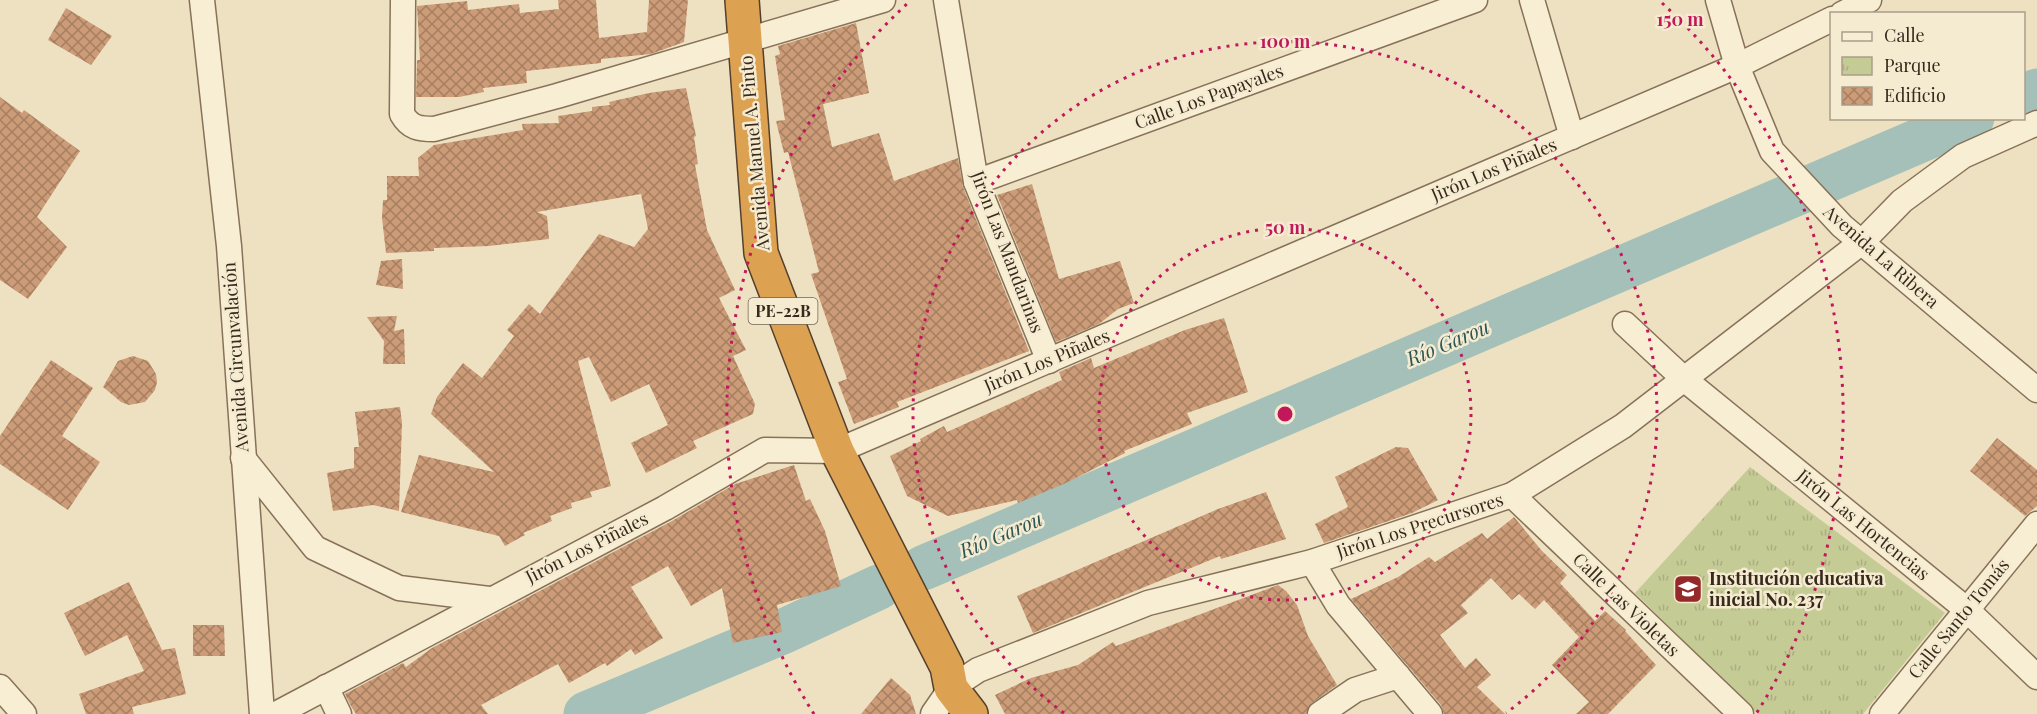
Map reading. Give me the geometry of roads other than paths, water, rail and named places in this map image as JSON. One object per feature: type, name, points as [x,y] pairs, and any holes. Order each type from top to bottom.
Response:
[{"type":"highway","name":"Avenida Manuel A. Pinto","points":[[742,0],[761,253],[837,451],[947,667],[942,701]]},
{"type":"highway","name":"PE-22B","points":[[942,701],[971,714]]},
{"type":"street","name":"Avenida Circunvalación","points":[[202,0],[229,246],[262,714]]},
{"type":"street","points":[[403,0],[402,114],[407,123],[419,129],[434,129],[745,42],[883,0]]},
{"type":"street","name":"Jirón Las Mandarinas","points":[[946,0],[976,182],[1049,361]]},
{"type":"street","name":"Calle Los Papayales","points":[[976,182],[1475,0]]},
{"type":"street","points":[[1532,0],[1572,137]]},
{"type":"street","name":"Avenida La Ribera","points":[[1718,0],[1737,66],[1772,151],[1842,226],[2037,390]]},
{"type":"street","points":[[1846,12],[1869,0]]},
{"type":"street","name":"Jirón Los Piñales","points":[[276,714],[489,598],[665,508],[765,450],[837,451],[1737,66],[1830,20]]},
{"type":"street","name":"Jirón Los Precursores","points":[[942,701],[978,670],[1148,603],[1312,562],[1512,495],[1623,426],[1862,242],[1902,201],[1963,156],[2037,123]]},
{"type":"street","name":"Jirón Las Hortencias","points":[[1625,324],[1684,379],[1966,609],[2037,677]]},
{"type":"street","points":[[243,458],[315,548],[399,588],[489,598]]},
{"type":"street","name":"Calle Las Violetas","points":[[1512,495],[1741,714]]},
{"type":"street","name":"Calle Santo Tomás","points":[[1882,714],[2037,524]]},
{"type":"street","points":[[1312,562],[1338,605],[1430,714]]},
{"type":"street","points":[[1320,714],[1355,690],[1398,676]]},
{"type":"street","points":[[0,687],[24,714]]},
{"type":"street","points":[[326,687],[339,714]]},
{"type":"waterway","name":"Río Garou","points":[[2025,97],[2037,91]]},
{"type":"waterway","name":"Río Garou","points":[[923,568],[1967,120]]},
{"type":"waterway","name":"Río Garou","points":[[586,714],[782,632],[879,587]]},
{"type":"place","name":"Institución educativa inicial No. 237","points":[[1688,589]]}]
